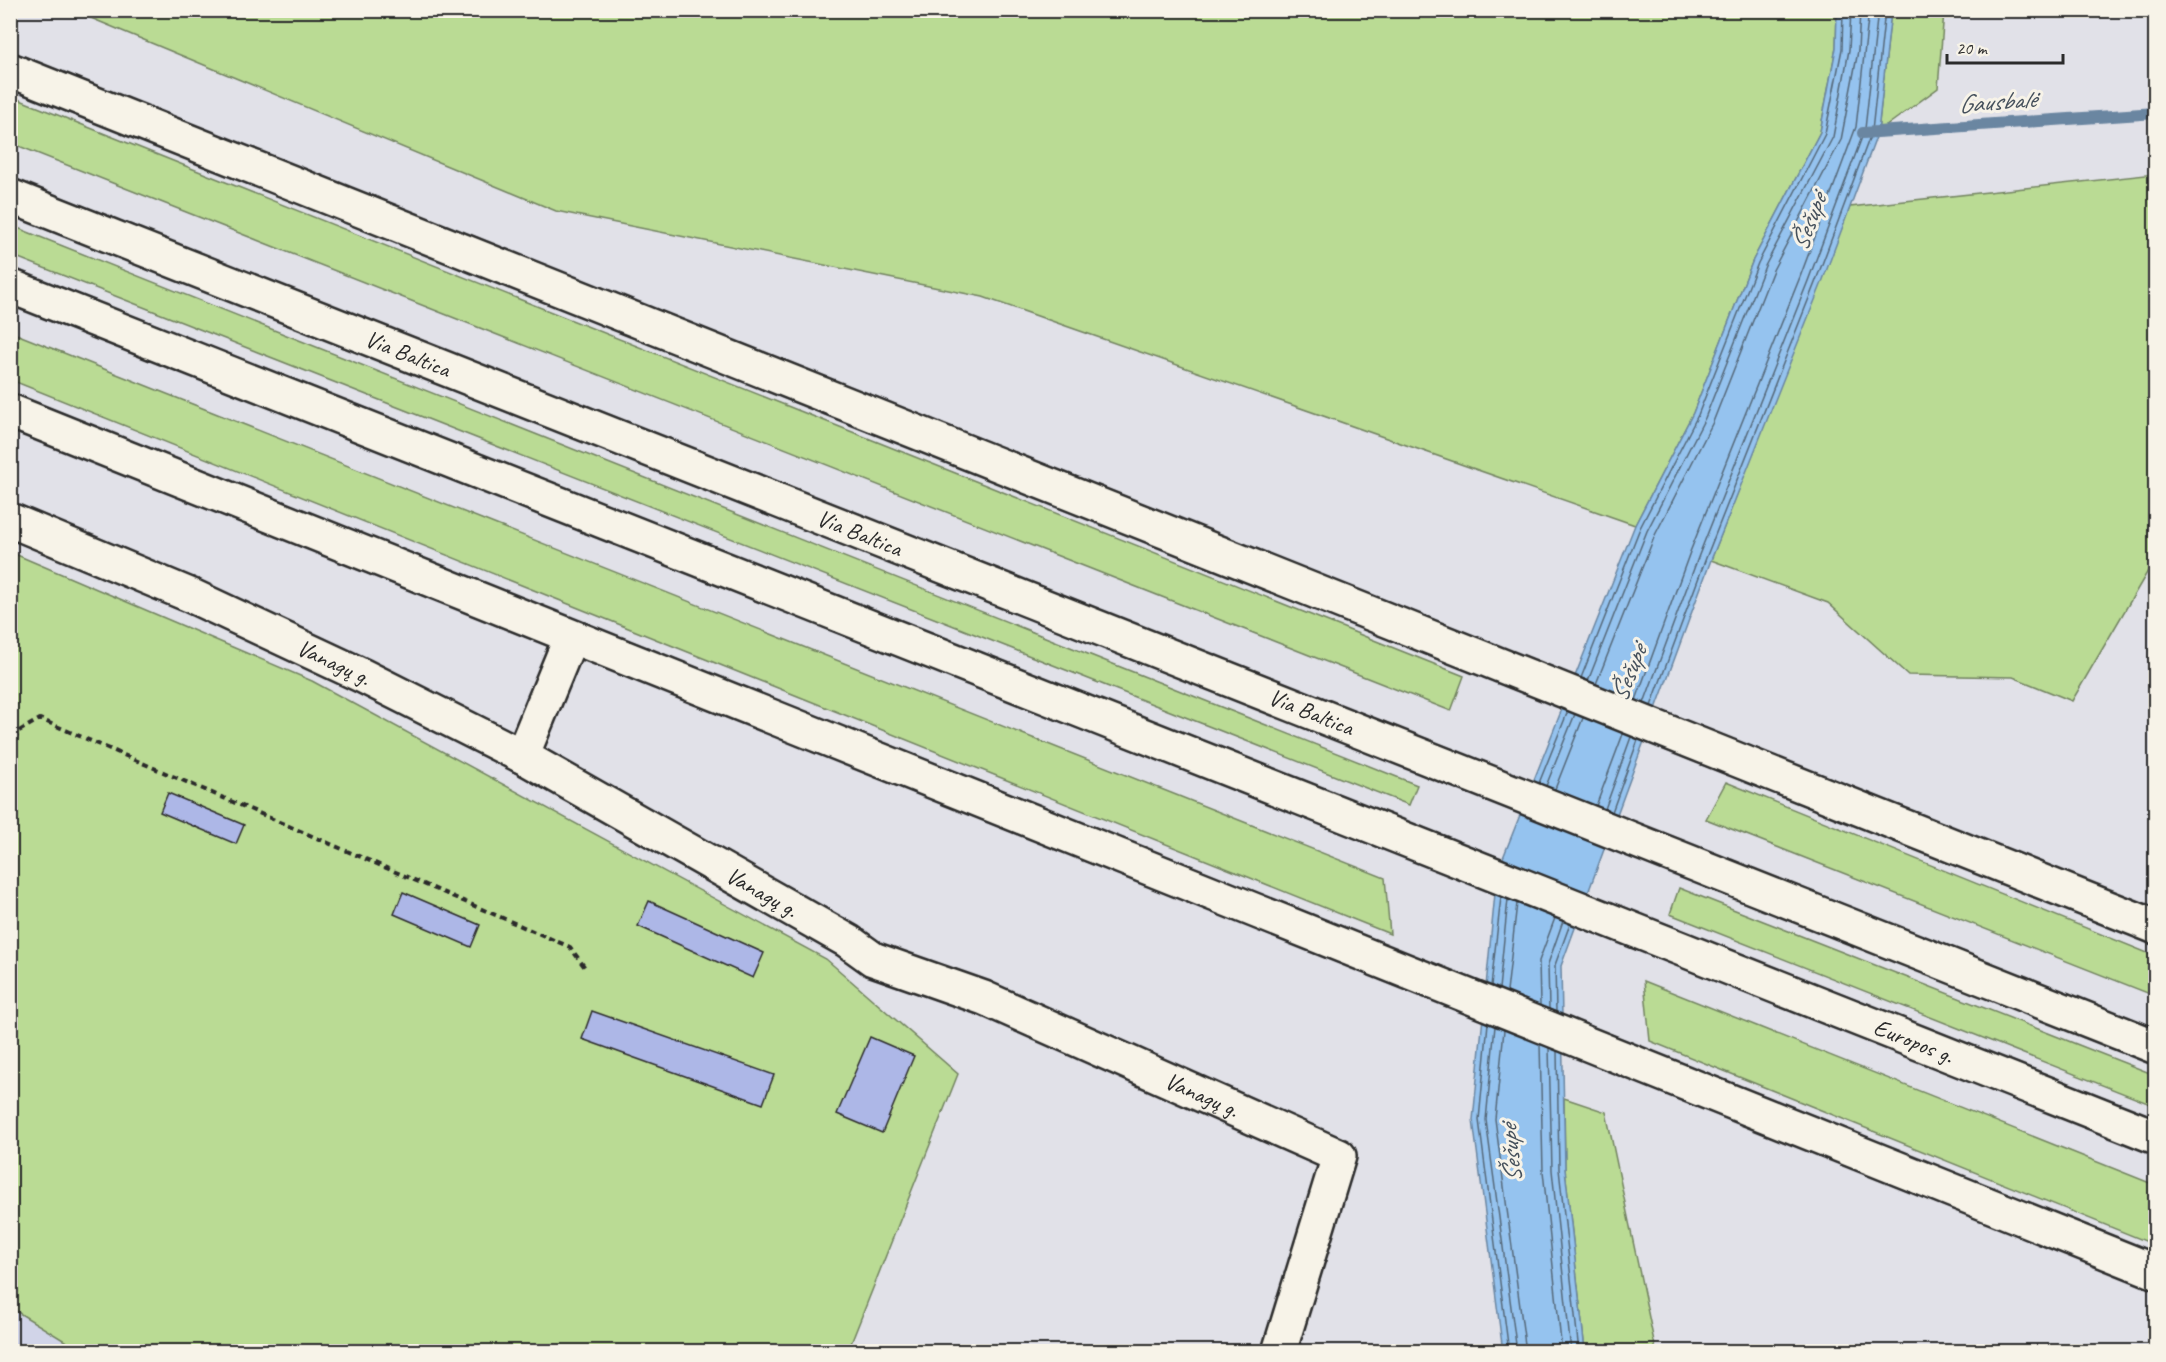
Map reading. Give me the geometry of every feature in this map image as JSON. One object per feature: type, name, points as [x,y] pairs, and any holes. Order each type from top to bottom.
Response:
[{"type":"main road","points":[[10,70],[2156,927]]},
{"type":"main road","name":"Via Baltica","points":[[10,196],[2156,1047]]},
{"type":"main road","name":"Europos g.","points":[[10,286],[2156,1137]]},
{"type":"main road","points":[[10,411],[2156,1272]]},
{"type":"main road","name":"Vanagų g.","points":[[10,520],[192,596],[363,676],[522,756],[848,941],[873,958],[984,998],[1339,1156],[1279,1352]]},
{"type":"main road","points":[[522,756],[571,637]]},
{"type":"path","points":[[10,750],[19,731],[40,719],[570,947],[586,969]]},
{"type":"shaded area","points":[[11,1308],[81,1351],[11,1351]]},
{"type":"green space","points":[[74,11],[1837,11],[1836,48],[1820,132],[1753,260],[1693,413],[1635,525],[983,297],[556,211]]},
{"type":"green space","points":[[1891,11],[1944,11],[1938,88],[1878,132]]},
{"type":"green space","points":[[10,96],[1464,676],[1451,711],[11,143]]},
{"type":"green space","points":[[2155,174],[2155,559],[2072,701],[2013,677],[1908,675],[1828,603],[1711,560],[1850,207]]},
{"type":"green space","points":[[10,225],[1417,785],[1409,805],[11,255]]},
{"type":"green space","points":[[11,332],[1385,878],[1390,934],[11,380]]},
{"type":"green space","points":[[10,552],[312,681],[826,959],[958,1074],[848,1351],[81,1351],[11,1308]]},
{"type":"green space","points":[[1726,782],[2155,956],[2155,996],[1706,819]]},
{"type":"green space","points":[[1679,888],[2155,1075],[2155,1106],[1670,914]]},
{"type":"green space","points":[[1644,981],[2155,1185],[2155,1245],[1650,1041]]},
{"type":"green space","points":[[1564,1098],[1606,1112],[1656,1351],[1585,1351],[1565,1169]]},
{"type":"water","name":"Šešupė","points":[[1837,11],[1891,11],[1878,132],[1821,285],[1711,560],[1561,966],[1565,1169],[1585,1351],[1503,1352],[1473,1120],[1497,873],[1635,525],[1693,413],[1753,260],[1820,132],[1836,48]]},
{"type":"building","points":[[168,793],[244,825],[236,844],[160,812]]},
{"type":"building","points":[[403,892],[480,925],[471,947],[394,914]]},
{"type":"building","points":[[649,901],[764,953],[753,978],[638,926]]},
{"type":"building","points":[[592,1011],[774,1075],[763,1104],[582,1039]]},
{"type":"building","points":[[870,1037],[914,1056],[882,1133],[837,1114]]},
{"type":"waterway","name":"Gausbalė","points":[[1863,133],[2156,113]]}]
